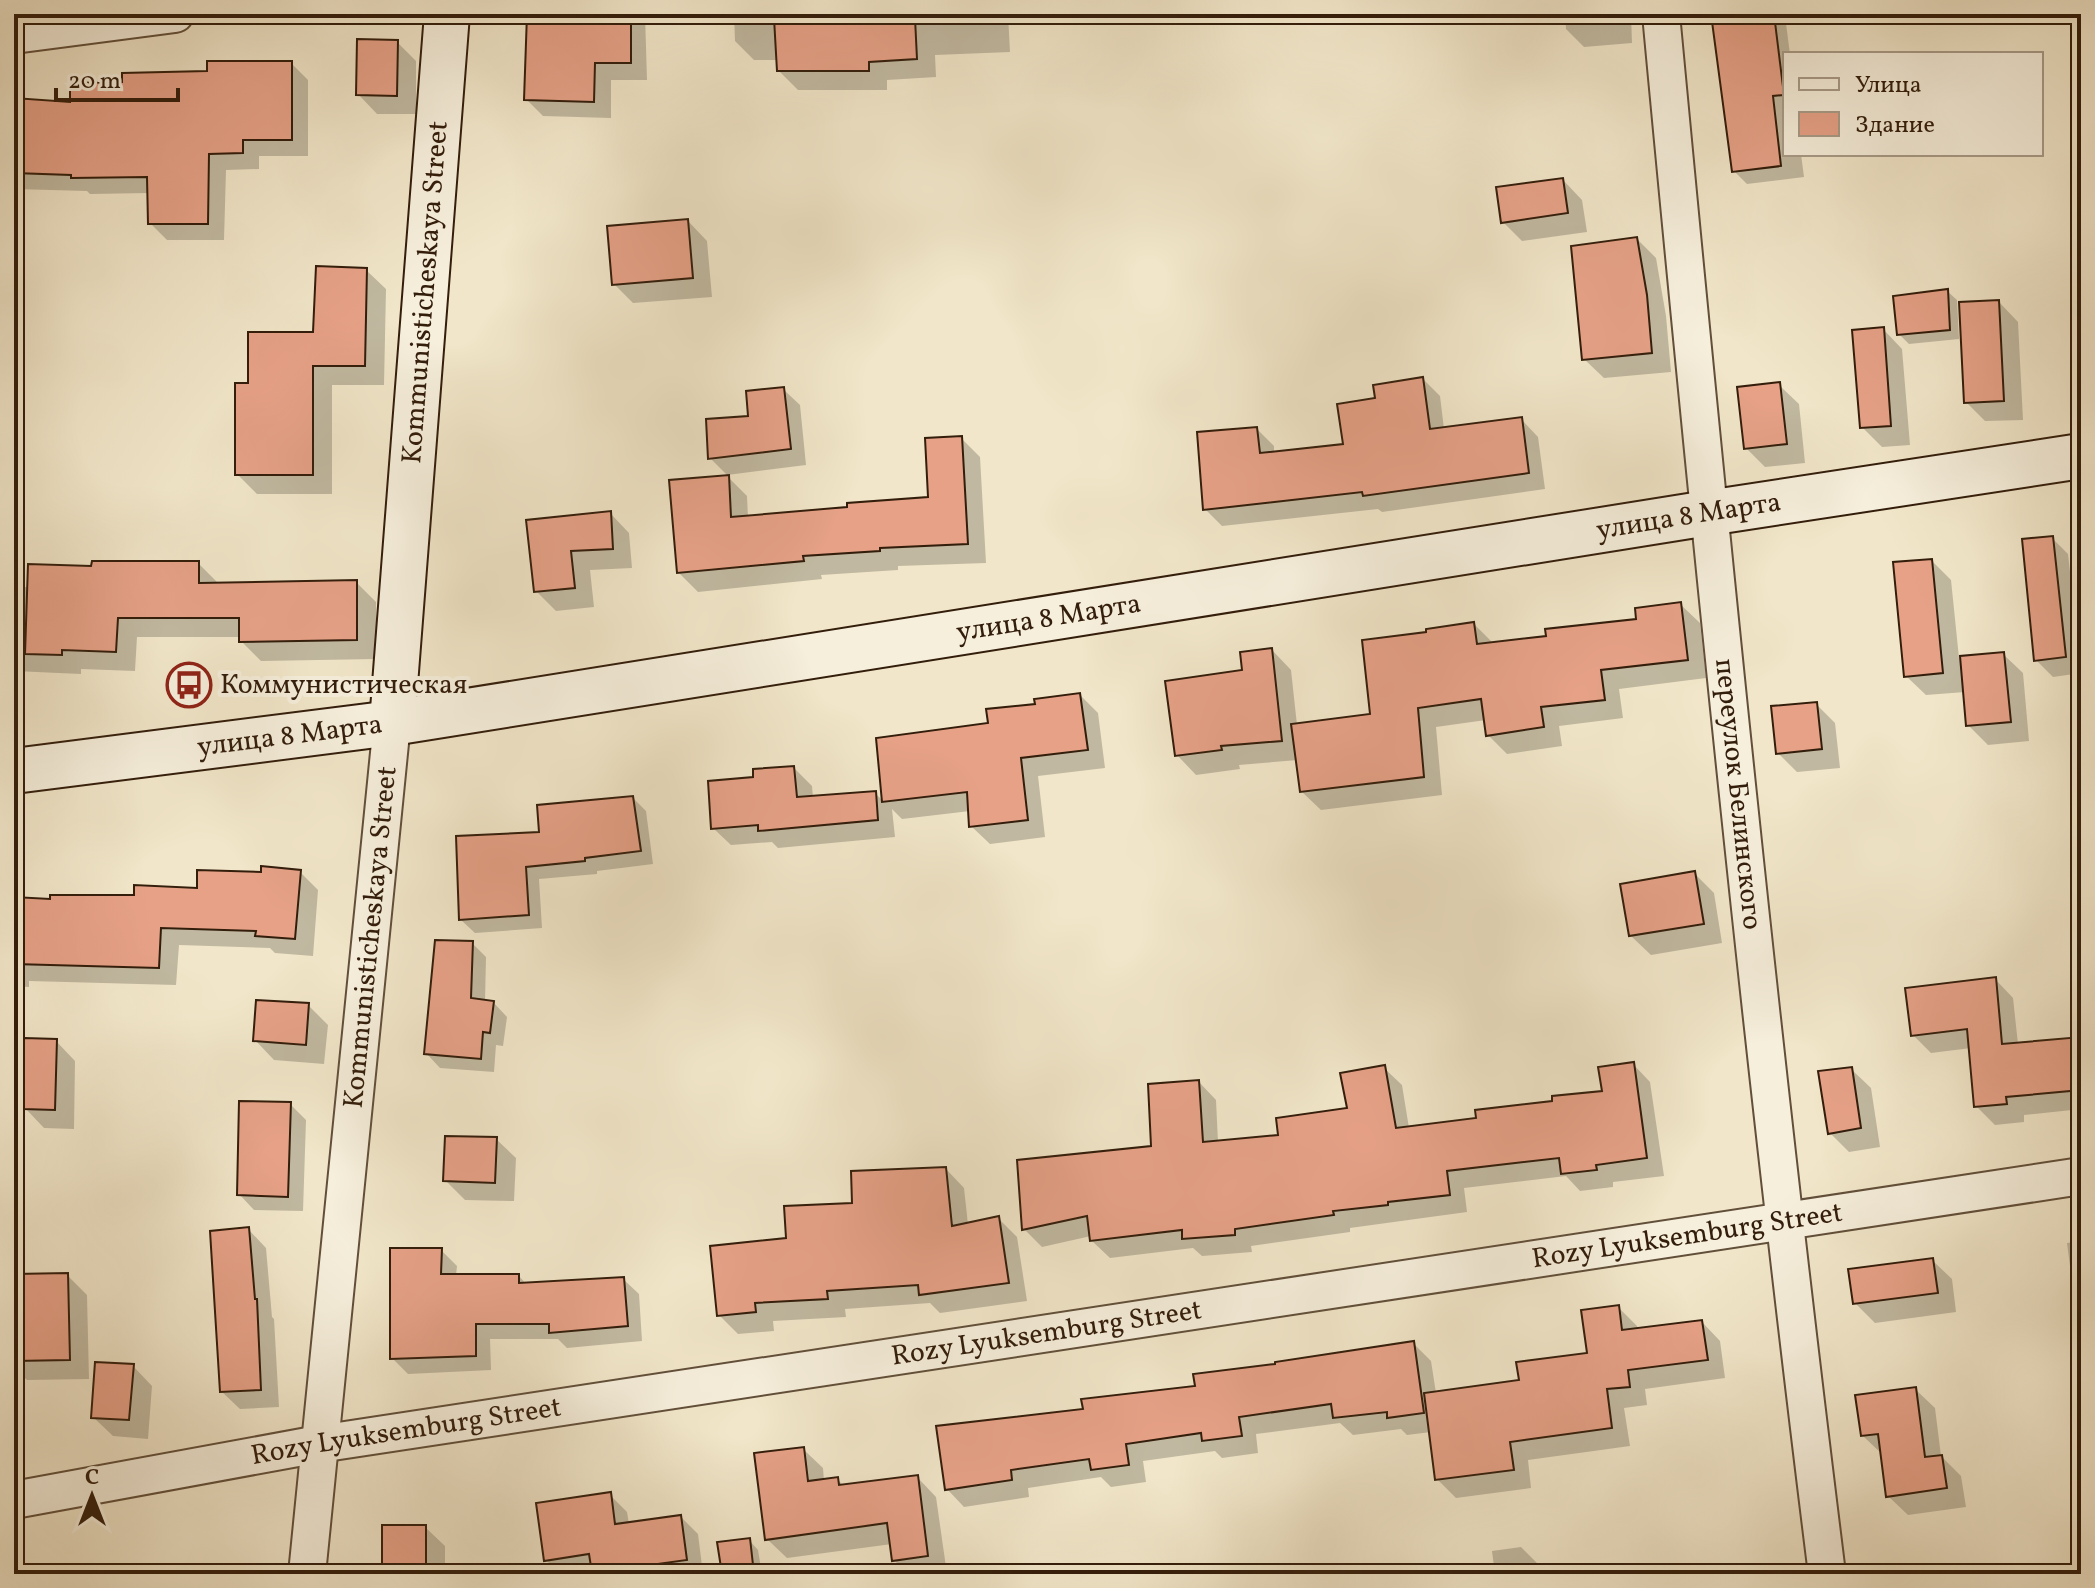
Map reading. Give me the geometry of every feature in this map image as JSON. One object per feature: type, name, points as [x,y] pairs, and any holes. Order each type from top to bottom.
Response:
[{"type":"main road","name":"Kommunisticheskaya Street","points":[[392,723],[447,14]]},
{"type":"main road","name":"улица 8 Марта","points":[[14,771],[392,723],[2081,456]]},
{"type":"street","points":[[14,35],[175,14]]},
{"type":"street","name":"переулок Белинского","points":[[1661,14],[1708,513],[1783,1219],[1827,1574]]},
{"type":"street","name":"Kommunisticheskaya Street","points":[[307,1574],[392,723]]},
{"type":"street","name":"Rozy Lyuksemburg Street","points":[[14,1500],[319,1444],[2081,1176]]},
{"type":"building","points":[[527,14],[631,14],[631,63],[595,63],[594,102],[524,100]]},
{"type":"building","points":[[1711,14],[1774,14],[1783,87],[1783,95],[1773,96],[1781,166],[1732,172]]},
{"type":"building","points":[[774,18],[915,18],[917,59],[869,62],[869,71],[777,71]]},
{"type":"building","points":[[357,39],[398,40],[397,96],[356,95]]},
{"type":"building","points":[[207,61],[292,61],[292,140],[243,140],[243,153],[209,154],[208,224],[148,224],[147,177],[71,178],[71,175],[14,173],[14,98],[70,102],[70,83],[122,82],[122,73],[207,71]]},
{"type":"building","points":[[1563,178],[1568,213],[1501,223],[1496,187]]},
{"type":"building","points":[[688,219],[693,278],[612,285],[607,226]]},
{"type":"building","points":[[1637,237],[1647,295],[1652,353],[1582,360],[1571,246]]},
{"type":"building","points":[[316,266],[367,268],[365,366],[313,366],[313,475],[235,475],[235,383],[248,383],[248,332],[313,332]]},
{"type":"building","points":[[1948,289],[1950,330],[1897,335],[1893,296]]},
{"type":"building","points":[[1999,300],[2004,401],[1964,403],[1959,302]]},
{"type":"building","points":[[1884,327],[1891,426],[1860,428],[1852,330]]},
{"type":"building","points":[[1423,377],[1430,429],[1522,417],[1529,473],[1363,496],[1362,492],[1203,510],[1197,432],[1257,427],[1260,453],[1343,444],[1337,404],[1375,398],[1373,385]]},
{"type":"building","points":[[1780,382],[1787,444],[1744,449],[1737,387]]},
{"type":"building","points":[[784,387],[791,449],[708,459],[706,419],[748,416],[746,391]]},
{"type":"building","points":[[962,436],[968,544],[880,548],[880,551],[803,556],[804,561],[677,573],[669,480],[729,475],[731,517],[928,497],[925,438]]},
{"type":"building","points":[[611,511],[613,549],[571,551],[575,588],[534,592],[526,520]]},
{"type":"building","points":[[2053,536],[2066,657],[2034,661],[2022,539]]},
{"type":"building","points":[[1932,559],[1943,673],[1904,677],[1893,562]]},
{"type":"building","points":[[92,561],[199,561],[199,583],[357,580],[357,640],[239,642],[239,618],[118,618],[116,652],[62,650],[62,655],[25,654],[28,564],[91,566]]},
{"type":"building","points":[[1681,602],[1688,660],[1601,670],[1605,700],[1541,707],[1544,727],[1486,736],[1481,699],[1418,708],[1424,777],[1300,792],[1291,724],[1370,714],[1362,640],[1474,622],[1477,644],[1546,636],[1545,629],[1636,619],[1635,608]]},
{"type":"building","points":[[1272,648],[1282,741],[1221,746],[1222,750],[1175,756],[1165,681],[1242,670],[1240,652]]},
{"type":"building","points":[[2004,652],[2011,722],[1966,726],[1960,656]]},
{"type":"building","points":[[1080,693],[1088,750],[1021,758],[1028,820],[969,827],[967,792],[882,802],[876,738],[988,723],[986,709],[1035,704],[1034,699]]},
{"type":"building","points":[[1817,702],[1822,749],[1776,754],[1771,706]]},
{"type":"building","points":[[794,766],[797,797],[876,791],[878,820],[758,831],[758,825],[711,829],[708,781],[753,777],[753,769]]},
{"type":"building","points":[[633,796],[641,851],[526,867],[529,915],[459,920],[456,836],[539,832],[537,805]]},
{"type":"building","points":[[261,866],[301,870],[295,939],[255,936],[256,931],[161,928],[159,968],[14,964],[14,897],[50,899],[50,895],[134,895],[134,885],[197,888],[197,870],[261,872]]},
{"type":"building","points":[[1695,871],[1704,924],[1629,936],[1620,884]]},
{"type":"building","points":[[435,940],[473,941],[471,998],[494,1001],[490,1033],[483,1032],[481,1059],[424,1054]]},
{"type":"building","points":[[1996,977],[2002,1044],[2081,1037],[2081,1090],[2006,1097],[2007,1104],[1974,1107],[1967,1029],[1911,1036],[1905,988]]},
{"type":"building","points":[[256,1000],[309,1003],[306,1045],[253,1041]]},
{"type":"building","points":[[24,1038],[57,1039],[55,1110],[23,1109]]},
{"type":"building","points":[[1634,1062],[1647,1158],[1596,1165],[1597,1170],[1561,1174],[1559,1158],[1447,1171],[1450,1195],[1388,1202],[1388,1205],[1333,1211],[1334,1215],[1235,1229],[1235,1235],[1182,1239],[1182,1230],[1090,1241],[1087,1216],[1022,1230],[1017,1160],[1151,1146],[1148,1084],[1199,1080],[1203,1142],[1278,1135],[1276,1118],[1347,1108],[1340,1073],[1385,1065],[1396,1128],[1476,1118],[1475,1110],[1552,1101],[1552,1096],[1602,1091],[1598,1067]]},
{"type":"building","points":[[1852,1067],[1861,1128],[1828,1134],[1818,1071]]},
{"type":"building","points":[[239,1101],[291,1102],[288,1197],[237,1195]]},
{"type":"building","points":[[445,1136],[497,1137],[495,1183],[443,1181]]},
{"type":"building","points":[[946,1167],[952,1226],[999,1216],[1009,1283],[919,1295],[918,1285],[827,1291],[828,1299],[755,1303],[756,1312],[717,1316],[710,1246],[786,1238],[784,1206],[852,1203],[851,1171]]},
{"type":"building","points":[[249,1227],[257,1299],[261,1390],[220,1392],[210,1231]]},
{"type":"building","points":[[390,1248],[442,1248],[441,1274],[519,1274],[519,1283],[624,1277],[628,1326],[549,1333],[549,1324],[476,1324],[476,1356],[390,1359]]},
{"type":"building","points":[[1933,1258],[1938,1293],[1853,1304],[1848,1269]]},
{"type":"building","points":[[68,1273],[70,1360],[14,1361],[14,1274]]},
{"type":"building","points":[[1619,1305],[1622,1330],[1702,1320],[1708,1360],[1628,1370],[1630,1387],[1607,1389],[1612,1428],[1510,1442],[1514,1470],[1435,1480],[1424,1393],[1519,1380],[1516,1362],[1587,1353],[1581,1310]]},
{"type":"building","points":[[1414,1341],[1424,1413],[1387,1418],[1387,1412],[1333,1418],[1331,1404],[1239,1417],[1242,1436],[1202,1441],[1201,1433],[1126,1444],[1129,1465],[1091,1470],[1089,1459],[1011,1470],[1012,1480],[945,1490],[936,1426],[1083,1409],[1081,1399],[1195,1386],[1193,1374]]},
{"type":"building","points":[[95,1362],[134,1364],[129,1420],[91,1418]]},
{"type":"building","points":[[1916,1387],[1925,1457],[1942,1455],[1947,1488],[1886,1497],[1878,1434],[1861,1436],[1855,1395]]},
{"type":"building","points":[[804,1447],[808,1481],[838,1477],[839,1485],[918,1475],[928,1556],[892,1561],[887,1523],[765,1540],[754,1453]]},
{"type":"building","points":[[611,1492],[615,1524],[681,1515],[687,1560],[592,1573],[589,1554],[544,1561],[536,1503]]},
{"type":"building","points":[[382,1525],[426,1525],[426,1574],[382,1574]]},
{"type":"building","points":[[750,1538],[754,1574],[722,1574],[717,1542]]},
{"type":"place","name":"Коммунистическая","points":[[189,685]]}]
